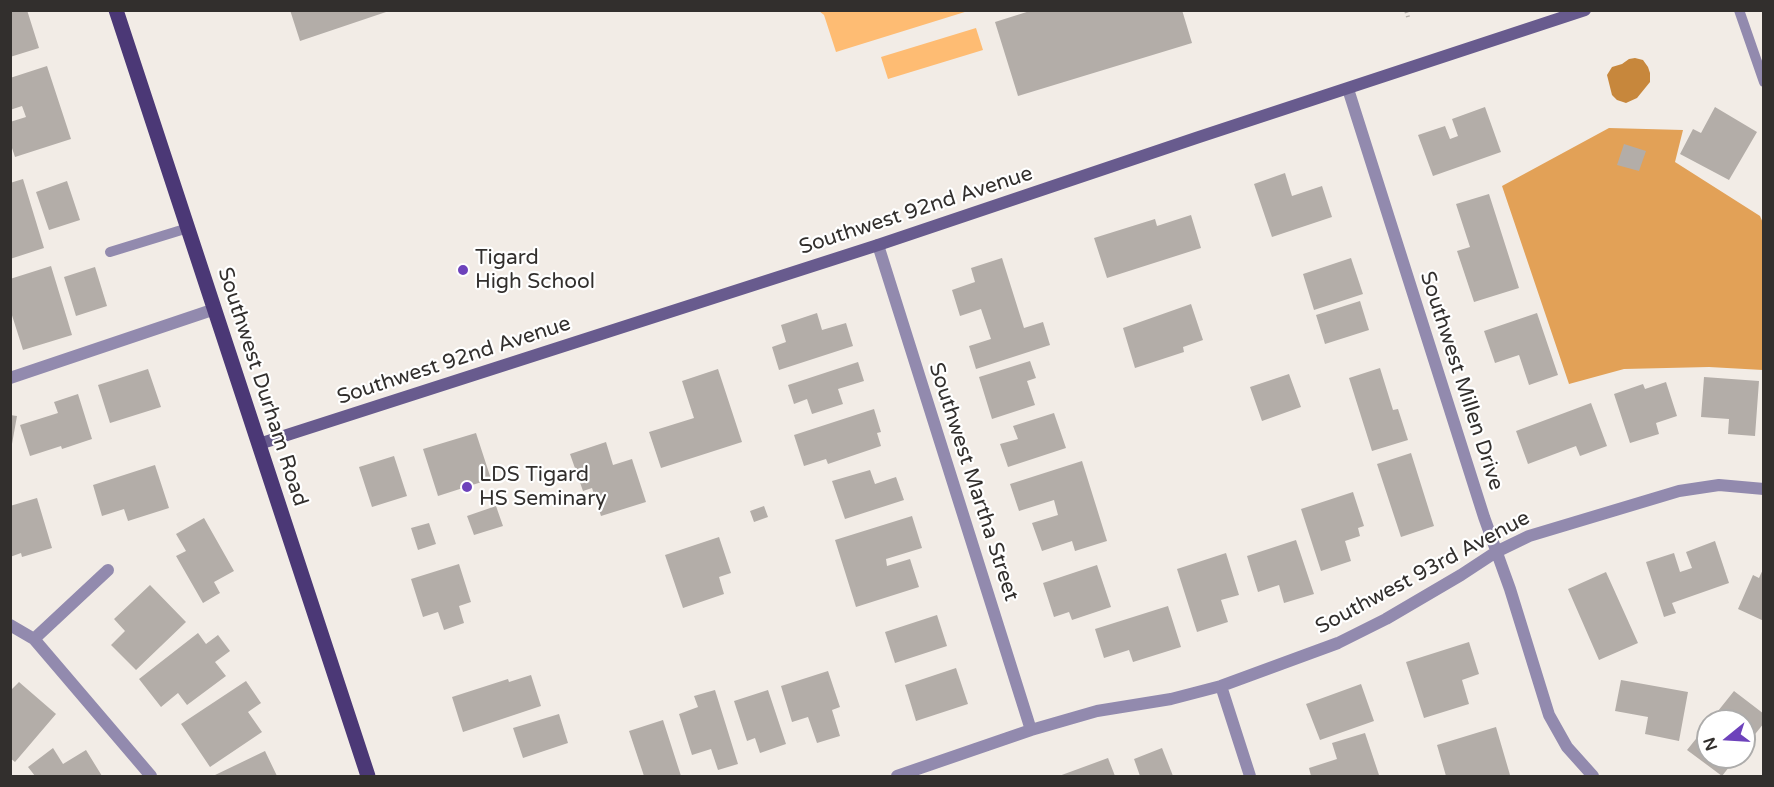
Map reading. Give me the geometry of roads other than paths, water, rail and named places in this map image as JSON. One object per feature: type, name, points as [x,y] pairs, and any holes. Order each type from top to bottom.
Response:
[{"type":"main road","name":"Southwest Durham Road","points":[[116,10],[368,777]]},
{"type":"street","name":"Southwest 92nd Avenue","points":[[259,444],[878,245],[1585,10]]},
{"type":"street","name":"Southwest Millen Drive","points":[[1348,89],[1549,716],[1567,747],[1593,777]]},
{"type":"street","name":"Southwest Martha Street","points":[[878,245],[1031,730]]},
{"type":"street","points":[[10,378],[215,309]]},
{"type":"street","name":"Southwest 93rd Avenue","points":[[897,777],[1031,730],[1097,711],[1171,699],[1221,686],[1338,643],[1386,619],[1496,552],[1529,536],[1679,490],[1719,485],[1764,489]]},
{"type":"street","points":[[34,639],[108,570]]},
{"type":"street","points":[[10,625],[34,639],[151,777]]},
{"type":"street","points":[[1221,686],[1250,777]]},
{"type":"lane","points":[[1739,10],[1764,82]]},
{"type":"lane","points":[[110,252],[188,228]]},
{"type":"place","name":"Tigard High School","points":[[463,270]]},
{"type":"place","name":"LDS Tigard HS Seminary","points":[[467,487]]}]
